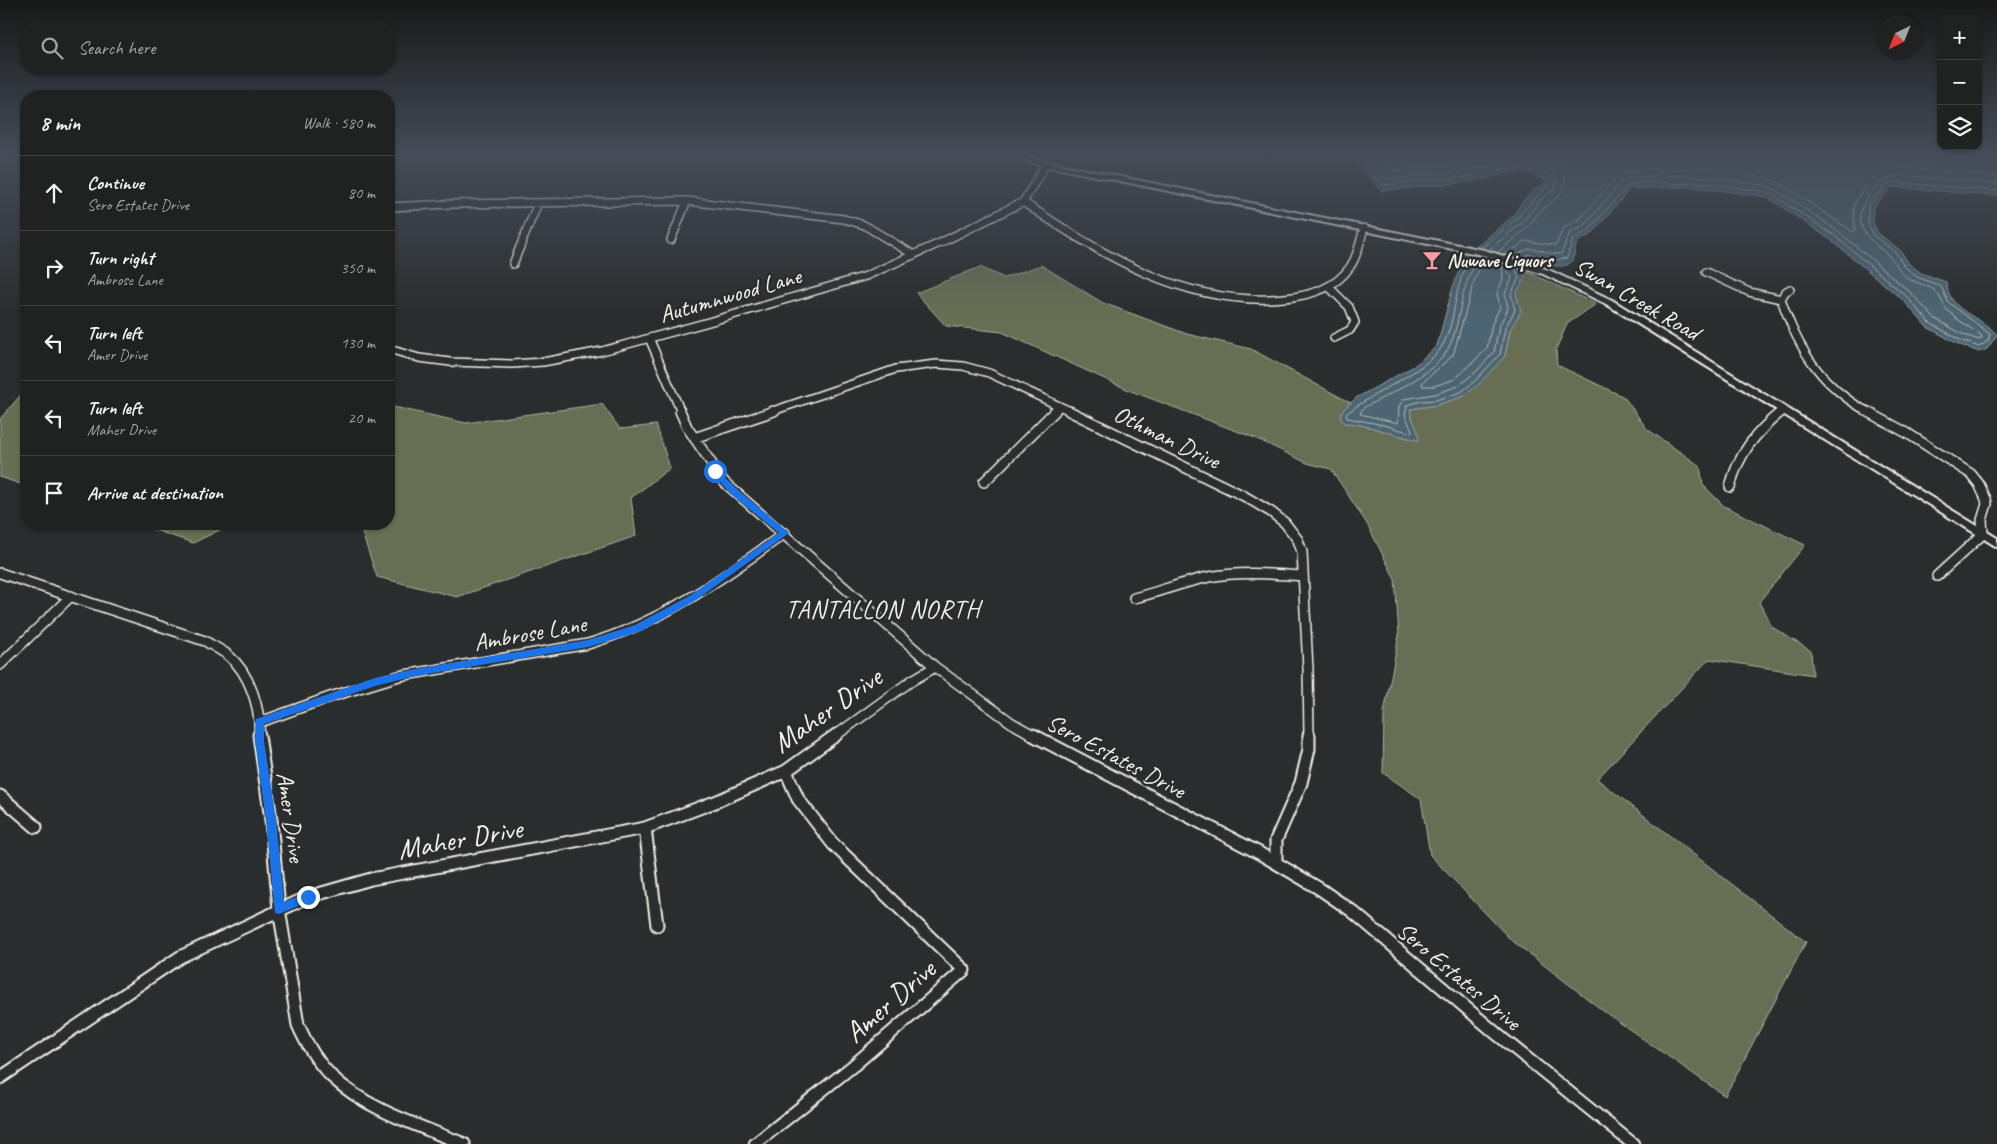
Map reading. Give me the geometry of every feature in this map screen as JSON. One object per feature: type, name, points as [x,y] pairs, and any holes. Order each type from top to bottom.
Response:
[{"type":"street","points":[[513,264],[536,207]]},
{"type":"street","points":[[671,240],[684,207]]},
{"type":"street","points":[[743,207],[844,219],[864,225],[914,254]]},
{"type":"street","name":"Autumnwood Lane","points":[[395,351],[418,358],[450,362],[512,364],[576,357],[866,276],[1012,207]]},
{"type":"street","points":[[1031,207],[1100,250],[1191,290],[1224,298],[1258,301],[1292,298],[1329,287],[1348,270],[1356,255],[1364,228]]},
{"type":"street","name":"Swan Creek Road","points":[[1262,207],[1502,257],[1546,272],[1588,290],[1997,543]]},
{"type":"street","points":[[1706,272],[1749,292],[1781,299]]},
{"type":"street","points":[[1329,287],[1349,307],[1355,322],[1350,330],[1334,338]]},
{"type":"street","points":[[1790,289],[1785,292],[1781,299],[1791,328],[1809,358],[1829,385],[1852,403],[1907,433],[1971,474],[1979,484],[1986,499],[1982,520],[1983,534],[1937,576]]},
{"type":"street","name":"Sero Estates Drive","points":[[649,338],[683,419],[715,471],[724,482],[785,533],[935,666],[993,710],[1056,748],[1276,863],[1320,889],[1352,911],[1506,1042],[1633,1144]]},
{"type":"street","name":"Othman Drive","points":[[694,438],[870,377],[924,364],[950,364],[980,369],[1244,496],[1271,512],[1285,523],[1300,544],[1302,552],[1309,749],[1301,783],[1276,840],[1276,863]]},
{"type":"street","points":[[984,482],[1059,407]]},
{"type":"street","points":[[1730,487],[1735,467],[1749,441],[1763,426],[1783,410]]},
{"type":"street","name":"Ambrose Lane","points":[[260,722],[333,696],[399,676],[581,645],[610,638],[638,628],[676,608],[785,533]]},
{"type":"street","name":"Amer Drive","points":[[0,573],[205,641],[220,650],[236,664],[253,691],[260,722],[259,741],[271,820],[278,881],[279,909],[298,1025],[304,1038],[321,1064],[343,1086],[363,1098],[464,1144]]},
{"type":"street","points":[[1134,598],[1219,575],[1242,573],[1302,576]]},
{"type":"street","points":[[0,665],[71,596]]},
{"type":"street","name":"Maher Drive","points":[[0,1078],[180,957],[279,909],[308,897],[371,879],[645,828],[715,802],[786,771],[911,681],[935,666]]},
{"type":"street","name":"Amer Drive","points":[[755,1144],[854,1065],[964,970],[833,844],[798,799],[786,771]]},
{"type":"street","points":[[0,796],[36,827]]},
{"type":"street","points":[[645,828],[657,925]]},
{"type":"green space","points":[[1041,265],[1103,303],[1187,334],[1251,349],[1351,403],[1342,411],[1345,423],[1418,440],[1410,409],[1437,405],[1464,396],[1505,356],[1510,330],[1520,311],[1516,294],[1519,268],[1596,304],[1567,324],[1556,350],[1557,365],[1624,397],[1647,429],[1700,466],[1703,485],[1724,506],[1805,545],[1759,602],[1772,627],[1811,651],[1813,675],[1709,659],[1597,779],[1806,942],[1725,1096],[1606,1013],[1510,939],[1430,855],[1421,799],[1383,773],[1384,713],[1399,635],[1395,579],[1367,524],[1331,469],[1307,463],[1255,438],[1131,391],[1002,332],[946,326],[916,293],[980,267],[1004,278]]},
{"type":"green space","points":[[20,396],[20,484],[0,477],[0,419]]},
{"type":"green space","points":[[602,404],[620,429],[656,425],[670,468],[631,498],[636,536],[457,597],[377,577],[361,530],[395,530],[395,407],[466,423]]},
{"type":"green space","points":[[155,530],[220,530],[193,543]]},
{"type":"water","points":[[1519,207],[1614,207],[1592,234],[1577,242],[1574,256],[1570,263],[1553,266],[1529,258],[1519,268],[1525,277],[1516,294],[1521,311],[1510,330],[1505,356],[1477,386],[1464,396],[1437,405],[1410,409],[1419,440],[1345,423],[1340,418],[1342,411],[1356,398],[1414,366],[1437,346],[1452,290],[1464,257],[1514,215]]},
{"type":"water","points":[[1782,207],[1873,207],[1873,223],[1878,233],[1901,251],[1908,263],[1921,273],[1946,282],[1949,294],[1955,304],[1987,325],[1997,335],[1987,349],[1979,352],[1958,344],[1927,327],[1903,300],[1831,240]]},
{"type":"place","name":"Nuwave Liquors","points":[[1432,260]]},
{"type":"district","name":"TANTALLON NORTH","points":[[883,610]]},
{"type":"route","points":[[308,897],[279,909],[278,881],[271,820],[259,741],[260,722],[375,682],[415,672],[588,644],[638,628],[665,615],[694,598],[785,533],[735,492],[715,471]]}]
